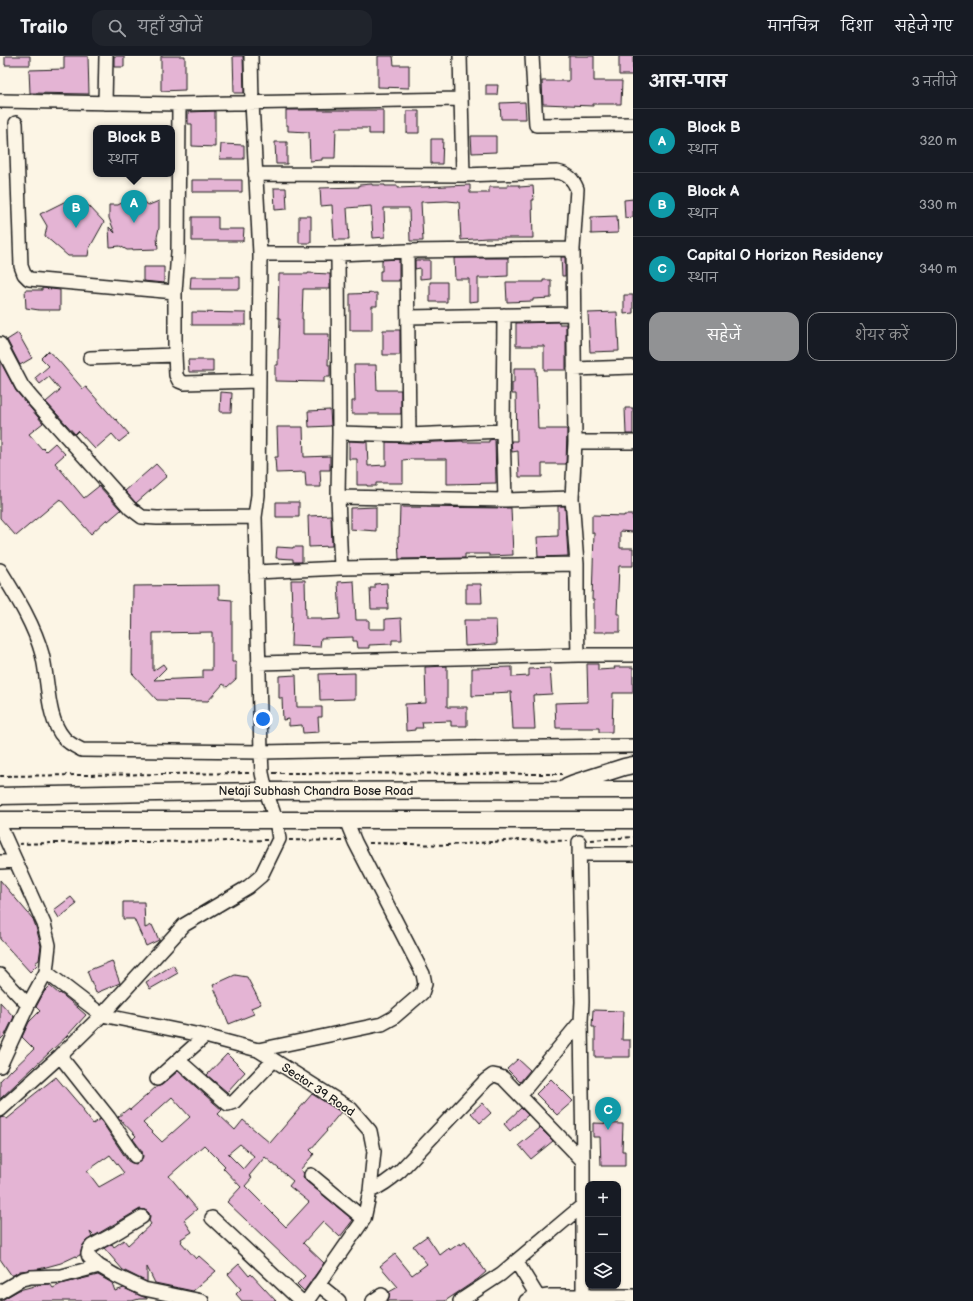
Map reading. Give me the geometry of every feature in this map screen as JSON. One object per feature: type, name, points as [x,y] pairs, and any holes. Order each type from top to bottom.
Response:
[{"type":"main road","points":[[561,790],[574,783],[624,766],[633,765]]},
{"type":"main road","name":"Netaji Subhash Chandra Bose Road","points":[[0,796],[266,791],[633,790]]},
{"type":"main road","points":[[0,820],[633,820]]},
{"type":"street","points":[[105,103],[106,56]]},
{"type":"street","points":[[0,1110],[60,1056],[102,1015],[184,925],[258,880],[279,839],[276,820],[266,791],[262,773],[260,752],[255,517],[258,494],[260,254],[255,174],[251,56]]},
{"type":"street","points":[[460,56],[463,175]]},
{"type":"street","points":[[532,56],[536,125],[633,124]]},
{"type":"street","points":[[0,101],[179,104],[461,99]]},
{"type":"street","points":[[179,104],[178,252],[175,292],[176,375],[179,381],[184,383],[258,381]]},
{"type":"street","points":[[16,123],[21,266],[24,274],[29,279],[175,292]]},
{"type":"street","points":[[255,174],[463,175],[557,172],[566,174],[574,182],[577,189],[573,248],[575,442],[572,498],[576,564],[578,655]]},
{"type":"street","points":[[260,254],[338,254],[407,251],[573,248]]},
{"type":"street","points":[[407,251],[409,435]]},
{"type":"street","points":[[338,254],[338,497],[341,568]]},
{"type":"street","points":[[408,317],[573,314]]},
{"type":"street","points":[[504,315],[503,431],[505,500]]},
{"type":"street","points":[[0,344],[22,386],[130,508],[142,516],[157,518],[255,517]]},
{"type":"street","points":[[90,358],[175,355]]},
{"type":"street","points":[[574,369],[633,367]]},
{"type":"street","points":[[339,433],[409,435],[503,431]]},
{"type":"street","points":[[575,442],[633,442]]},
{"type":"street","points":[[338,497],[505,500],[572,498]]},
{"type":"street","points":[[256,572],[341,568],[576,564]]},
{"type":"street","points":[[0,570],[21,604],[32,626],[42,654],[53,721],[64,739],[82,750],[260,752],[633,746]]},
{"type":"street","points":[[258,663],[578,655],[633,656]]},
{"type":"street","points":[[258,1050],[382,1024],[394,1018],[422,993],[425,984],[423,974],[355,842],[346,820]]},
{"type":"street","points":[[0,826],[44,924],[49,945],[46,972],[28,1005],[0,1066]]},
{"type":"street","points":[[583,1295],[582,1002],[579,848],[633,854]]},
{"type":"street","points":[[0,862],[16,861]]},
{"type":"street","points":[[46,972],[102,1015]]},
{"type":"street","points":[[0,975],[28,1005]]},
{"type":"street","name":"Sector 39 Road","points":[[102,1015],[205,1036],[258,1050],[351,1109],[370,1131],[374,1151],[370,1190],[364,1219],[307,1301]]},
{"type":"street","points":[[520,1095],[581,1021]]},
{"type":"street","points":[[157,1079],[205,1036]]},
{"type":"street","points":[[60,1056],[109,1118],[135,1156]]},
{"type":"street","points":[[178,1060],[228,1104],[234,1102],[274,1060]]},
{"type":"street","points":[[370,1190],[389,1181],[400,1171],[486,1080],[493,1075],[503,1078],[583,1161]]},
{"type":"street","points":[[311,1175],[364,1219]]},
{"type":"street","points":[[460,1301],[501,1274],[583,1205]]},
{"type":"street","points":[[142,1217],[92,1246],[88,1254],[91,1259],[99,1266],[116,1276],[144,1288],[157,1296],[202,1301]]},
{"type":"street","points":[[212,1218],[301,1301]]},
{"type":"street","points":[[516,1261],[538,1297]]},
{"type":"street","points":[[0,1292],[22,1280],[31,1277],[62,1276],[99,1266]]},
{"type":"street","points":[[318,1284],[339,1301]]},
{"type":"street","points":[[526,1301],[538,1297],[583,1295],[633,1296]]},
{"type":"path","points":[[0,776],[262,773],[564,774]]},
{"type":"path","points":[[8,844],[83,842],[194,843],[279,839],[448,845],[520,840],[579,848],[633,838]]},
{"type":"building","points":[[5,56],[30,56],[30,65],[5,65]]},
{"type":"building","points":[[64,56],[88,56],[89,94],[30,93],[29,70],[64,69]]},
{"type":"building","points":[[114,56],[124,56],[124,67],[114,67]]},
{"type":"building","points":[[161,56],[185,56],[185,90],[161,91]]},
{"type":"building","points":[[233,56],[243,56],[244,93],[234,93]]},
{"type":"building","points":[[378,56],[393,56],[394,65],[409,65],[409,88],[378,87]]},
{"type":"building","points":[[569,56],[594,56],[594,81],[622,81],[621,104],[593,104],[593,106],[543,104],[542,81],[569,81]]},
{"type":"building","points":[[619,56],[633,56],[633,75],[619,75]]},
{"type":"building","points":[[486,85],[498,85],[497,95],[486,95]]},
{"type":"building","points":[[525,102],[526,119],[501,119],[500,103]]},
{"type":"building","points":[[286,110],[383,110],[383,134],[369,134],[369,128],[336,128],[335,158],[322,158],[322,160],[310,161],[309,132],[288,131],[288,125],[286,125]]},
{"type":"building","points":[[215,111],[215,147],[192,146],[192,124],[188,124],[188,112]]},
{"type":"building","points":[[407,111],[419,111],[419,133],[407,133]]},
{"type":"building","points":[[471,136],[496,136],[496,152],[472,153]]},
{"type":"building","points":[[431,139],[443,139],[442,164],[431,164]]},
{"type":"building","points":[[275,142],[287,142],[287,164],[276,164]]},
{"type":"building","points":[[221,144],[244,145],[244,159],[220,159]]},
{"type":"building","points":[[192,180],[242,180],[242,192],[192,192]]},
{"type":"building","points":[[372,184],[398,186],[398,188],[470,185],[470,193],[489,193],[489,187],[508,187],[507,185],[519,185],[519,187],[533,186],[533,238],[487,238],[461,240],[459,202],[447,201],[421,202],[423,241],[410,241],[409,208],[384,208],[385,237],[373,238],[371,206],[347,208],[349,240],[334,240],[332,205],[321,206],[320,188],[359,187],[359,185]]},
{"type":"building","points":[[274,188],[286,188],[287,209],[275,210]]},
{"type":"building","points":[[633,199],[633,217],[625,218],[624,200]]},
{"type":"building","points":[[72,200],[80,201],[88,205],[104,222],[89,249],[88,256],[68,256],[45,236],[47,226],[40,214],[64,202]]},
{"type":"building","points":[[125,201],[141,201],[149,205],[159,201],[159,228],[157,237],[158,249],[127,250],[120,246],[110,247],[109,227],[115,233],[109,218],[109,205],[118,205]]},
{"type":"building","points":[[299,216],[311,216],[311,243],[299,243]]},
{"type":"building","points":[[617,216],[618,233],[591,234],[591,217]]},
{"type":"building","points":[[192,217],[218,217],[218,229],[244,229],[243,241],[192,241]]},
{"type":"building","points":[[561,257],[565,257],[565,276],[562,276]]},
{"type":"building","points":[[454,258],[508,258],[508,276],[478,278],[478,301],[469,302],[469,279],[455,279]]},
{"type":"building","points":[[399,259],[399,281],[380,281],[382,260]]},
{"type":"building","points":[[415,260],[430,260],[430,278],[420,279],[420,268],[415,269]]},
{"type":"building","points":[[143,267],[164,267],[164,283],[143,281]]},
{"type":"building","points":[[279,274],[330,274],[330,289],[303,289],[302,319],[303,334],[329,334],[328,365],[330,365],[330,377],[324,377],[324,382],[275,381],[275,365],[278,365],[279,349]]},
{"type":"building","points":[[191,277],[240,277],[240,289],[190,289]]},
{"type":"building","points":[[543,280],[551,280],[551,298],[533,299],[533,301],[507,302],[506,282],[543,282]]},
{"type":"building","points":[[430,282],[447,282],[447,302],[430,302]]},
{"type":"building","points":[[42,288],[60,290],[60,310],[39,310],[26,308],[25,290],[42,290]]},
{"type":"building","points":[[377,293],[377,306],[372,306],[372,330],[350,330],[350,294]]},
{"type":"building","points":[[624,295],[633,295],[633,313],[624,314]]},
{"type":"building","points":[[192,312],[246,313],[246,325],[192,325]]},
{"type":"building","points":[[617,312],[619,351],[590,352],[588,313]]},
{"type":"building","points":[[559,322],[559,324],[566,324],[566,370],[544,370],[544,346],[516,346],[516,323]]},
{"type":"building","points":[[383,330],[400,330],[400,355],[383,355]]},
{"type":"building","points":[[18,333],[32,358],[20,365],[7,340]]},
{"type":"building","points":[[48,351],[57,359],[83,389],[86,387],[129,434],[119,442],[112,434],[95,449],[78,431],[75,434],[46,402],[60,390],[49,377],[40,384],[35,378],[49,366],[41,358]]},
{"type":"building","points":[[188,360],[213,360],[213,372],[189,372]]},
{"type":"building","points":[[0,361],[16,391],[43,423],[29,434],[42,449],[43,448],[46,451],[55,443],[65,454],[55,463],[84,498],[99,486],[121,510],[108,521],[107,519],[91,534],[60,499],[16,536],[0,518]]},
{"type":"building","points":[[354,365],[376,365],[377,390],[401,390],[401,414],[352,414],[352,401],[355,401]]},
{"type":"building","points":[[514,368],[536,368],[538,429],[567,429],[566,464],[542,464],[542,477],[519,477],[518,451],[512,452],[511,441],[517,441],[516,394],[512,394]]},
{"type":"building","points":[[221,392],[232,393],[231,412],[220,412]]},
{"type":"building","points":[[625,408],[633,408],[633,434],[626,434]]},
{"type":"building","points":[[330,410],[331,426],[309,427],[308,411]]},
{"type":"building","points":[[277,427],[303,427],[304,457],[330,456],[330,470],[320,470],[321,487],[306,487],[305,472],[276,473],[275,457],[278,457]]},
{"type":"building","points":[[495,439],[496,483],[447,484],[447,459],[412,459],[403,460],[403,483],[376,483],[376,486],[357,485],[357,459],[349,459],[349,441],[367,442],[368,466],[386,465],[386,442],[489,442],[489,440]]},
{"type":"building","points":[[156,464],[167,476],[136,503],[125,491]]},
{"type":"building","points":[[276,502],[299,502],[299,517],[276,517]]},
{"type":"building","points":[[558,506],[565,506],[568,556],[538,557],[537,537],[558,536]]},
{"type":"building","points":[[376,507],[376,531],[350,529],[350,508]]},
{"type":"building","points":[[400,507],[511,508],[513,555],[489,556],[489,554],[465,554],[465,558],[399,559],[398,537]]},
{"type":"building","points":[[331,515],[332,546],[309,547],[308,516]]},
{"type":"building","points":[[592,515],[633,515],[633,532],[620,531],[620,548],[633,548],[633,566],[619,566],[617,614],[620,614],[620,632],[594,632],[594,600],[592,600],[594,533],[592,533]]},
{"type":"building","points":[[277,547],[302,547],[302,562],[293,562],[293,559],[276,558]]},
{"type":"building","points":[[291,580],[305,580],[306,618],[321,618],[321,620],[340,619],[338,582],[354,581],[356,620],[369,620],[369,629],[385,629],[385,619],[401,618],[402,640],[392,640],[392,644],[369,645],[369,648],[358,648],[357,641],[353,641],[353,637],[321,638],[320,647],[291,646]]},
{"type":"building","points":[[387,583],[388,609],[371,609],[370,588],[375,588],[375,584]]},
{"type":"building","points":[[466,584],[481,584],[482,603],[466,603]]},
{"type":"building","points":[[219,585],[219,599],[232,600],[232,662],[236,662],[236,679],[227,687],[223,684],[208,701],[157,700],[132,673],[133,586]],"holes":[[[212,632],[212,670],[203,670],[203,678],[154,680],[166,668],[163,664],[153,671],[153,633]]]},
{"type":"building","points":[[464,620],[496,620],[497,644],[465,646]]},
{"type":"building","points":[[587,664],[598,664],[598,670],[615,669],[614,667],[633,667],[633,693],[613,693],[612,732],[599,732],[599,728],[556,728],[555,703],[588,702]]},
{"type":"building","points":[[447,666],[447,707],[467,707],[467,726],[451,726],[451,721],[422,722],[423,728],[415,728],[415,730],[406,731],[405,704],[426,703],[425,667]]},
{"type":"building","points":[[512,667],[512,677],[529,676],[529,669],[550,668],[552,694],[533,695],[535,729],[513,729],[511,692],[472,696],[472,668]]},
{"type":"building","points":[[355,673],[355,699],[320,700],[319,674]]},
{"type":"building","points":[[296,675],[297,707],[322,707],[322,717],[318,717],[319,732],[303,733],[302,725],[289,726],[289,719],[283,720],[282,698],[279,698],[279,676]]},
{"type":"building","points":[[0,880],[33,919],[36,927],[41,946],[39,960],[35,963],[37,965],[30,972],[0,939]]},
{"type":"building","points":[[71,897],[77,904],[59,918],[54,910]]},
{"type":"building","points":[[123,902],[144,902],[145,928],[152,925],[159,940],[146,946],[134,919],[123,919]]},
{"type":"building","points":[[112,961],[120,983],[96,993],[87,971]]},
{"type":"building","points":[[173,965],[178,973],[150,989],[146,982]]},
{"type":"building","points":[[235,975],[247,977],[261,1004],[251,1008],[254,1014],[229,1024],[213,985]]},
{"type":"building","points":[[50,986],[86,1015],[67,1036],[0,1099],[0,1081],[34,1049],[22,1037],[29,1022],[40,1011],[36,1007],[44,992]]},
{"type":"building","points":[[0,1002],[14,1017],[5,1035],[0,1040]]},
{"type":"building","points":[[593,1010],[623,1011],[622,1040],[630,1040],[630,1057],[595,1057],[595,1027],[592,1027]]},
{"type":"building","points":[[227,1054],[245,1072],[227,1092],[207,1075]]},
{"type":"building","points":[[518,1059],[530,1070],[520,1082],[507,1069]]},
{"type":"building","points":[[178,1071],[222,1110],[218,1114],[235,1130],[243,1120],[270,1143],[312,1094],[341,1112],[310,1150],[314,1154],[300,1170],[304,1173],[303,1177],[306,1181],[353,1220],[340,1237],[323,1221],[303,1243],[324,1263],[304,1291],[297,1284],[305,1276],[227,1202],[241,1187],[223,1168],[225,1166],[204,1145],[169,1176],[197,1209],[184,1220],[192,1232],[181,1239],[181,1242],[196,1259],[199,1256],[216,1271],[193,1291],[155,1283],[147,1267],[147,1282],[123,1270],[104,1248],[112,1244],[114,1247],[124,1240],[128,1245],[151,1224],[149,1221],[149,1213],[140,1209],[94,1236],[90,1232],[92,1237],[83,1245],[80,1255],[61,1263],[39,1269],[20,1271],[12,1276],[0,1259],[0,1118],[4,1117],[7,1119],[28,1102],[27,1100],[56,1077],[84,1110],[83,1111],[93,1124],[100,1119],[128,1161],[136,1164],[142,1160],[142,1151],[133,1139],[136,1136],[118,1117],[129,1108],[130,1110],[156,1087],[162,1085]],"holes":[[[172,1097],[190,1117],[162,1142],[143,1123]],[[240,1144],[254,1156],[243,1169],[228,1154]],[[110,1155],[124,1173],[99,1187],[87,1171]],[[265,1157],[293,1181],[289,1186],[309,1202],[286,1227],[245,1186],[252,1178],[249,1176]]]},
{"type":"building","points":[[551,1079],[573,1101],[557,1115],[536,1094]]},
{"type":"building","points":[[482,1103],[491,1113],[480,1123],[471,1113]]},
{"type":"building","points":[[521,1108],[528,1115],[510,1131],[504,1124]]},
{"type":"building","points":[[593,1123],[623,1124],[622,1151],[625,1151],[625,1166],[601,1166],[600,1137],[593,1137]]},
{"type":"building","points":[[540,1128],[553,1141],[531,1159],[519,1145]]},
{"type":"building","points":[[427,1236],[440,1255],[449,1248],[450,1250],[460,1243],[461,1245],[465,1242],[486,1272],[445,1301],[387,1301],[389,1298],[389,1292],[398,1287],[380,1266],[395,1254],[412,1275],[427,1264],[413,1246]]},
{"type":"building","points":[[239,1264],[249,1276],[251,1274],[276,1301],[242,1301],[236,1294],[241,1289],[228,1274]]},
{"type":"building","points":[[98,1275],[112,1283],[115,1291],[124,1288],[147,1299],[132,1301],[0,1301],[19,1290],[38,1285],[50,1284],[53,1288],[61,1284]]},
{"type":"place","name":"Block B","points":[[134,223]]},
{"type":"place","name":"Block A","points":[[76,228]]},
{"type":"place","name":"Capital O Horizon Residency","points":[[608,1130]]}]
